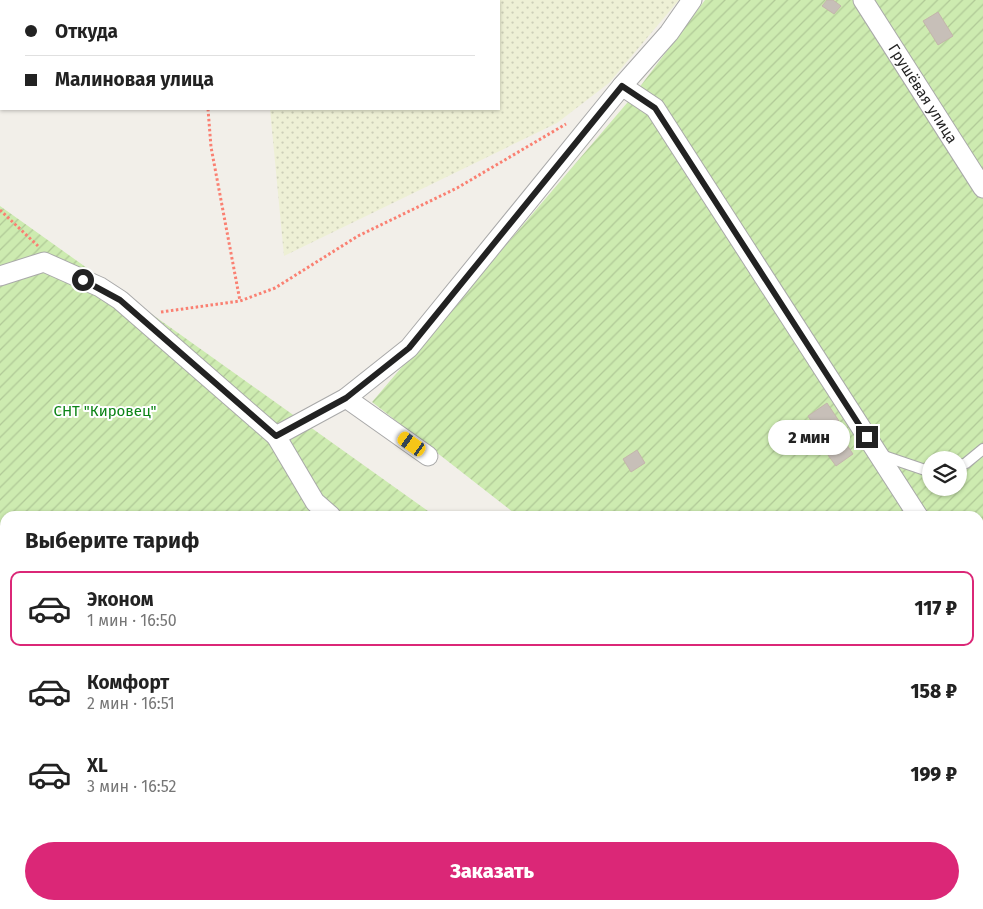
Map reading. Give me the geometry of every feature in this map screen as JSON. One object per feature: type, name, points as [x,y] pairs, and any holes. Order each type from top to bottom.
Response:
[{"type":"street","points":[[276,436],[346,398],[409,348],[622,86],[669,33],[692,0]]},
{"type":"street","name":"Грушёвая улица","points":[[863,0],[983,188]]},
{"type":"street","points":[[622,86],[655,108],[915,511]]},
{"type":"street","points":[[0,276],[44,262],[100,287],[120,300],[276,436],[315,502],[325,511]]},
{"type":"street","points":[[346,398],[428,456]]},
{"type":"lane","points":[[967,462],[983,449]]},
{"type":"lane","points":[[878,454],[922,469]]},
{"type":"path","points":[[208,110],[211,147],[240,301]]},
{"type":"path","points":[[154,310],[163,313],[240,301],[275,288],[358,236],[457,188],[568,123]]},
{"type":"path","points":[[0,210],[40,248]]},
{"type":"green space","points":[[500,0],[679,0],[609,83],[557,123],[284,256],[270,110],[500,110]]},
{"type":"green space","points":[[705,0],[983,0],[983,511],[512,511],[372,402],[633,96]]},
{"type":"green space","name":"СНТ \"Кировец\"","points":[[0,206],[428,511],[0,511]]},
{"type":"building","points":[[827,0],[833,0],[841,6],[834,14],[822,6]]},
{"type":"building","points":[[938,12],[953,36],[938,45],[923,21]]},
{"type":"building","points":[[827,403],[839,421],[820,435],[808,416]]},
{"type":"building","points":[[843,439],[853,454],[836,466],[825,451]]},
{"type":"building","points":[[637,450],[645,463],[631,472],[623,459]]},
{"type":"route","points":[[83,280],[100,287],[120,300],[276,436],[346,398],[409,348],[622,86],[655,108],[867,437]]}]
